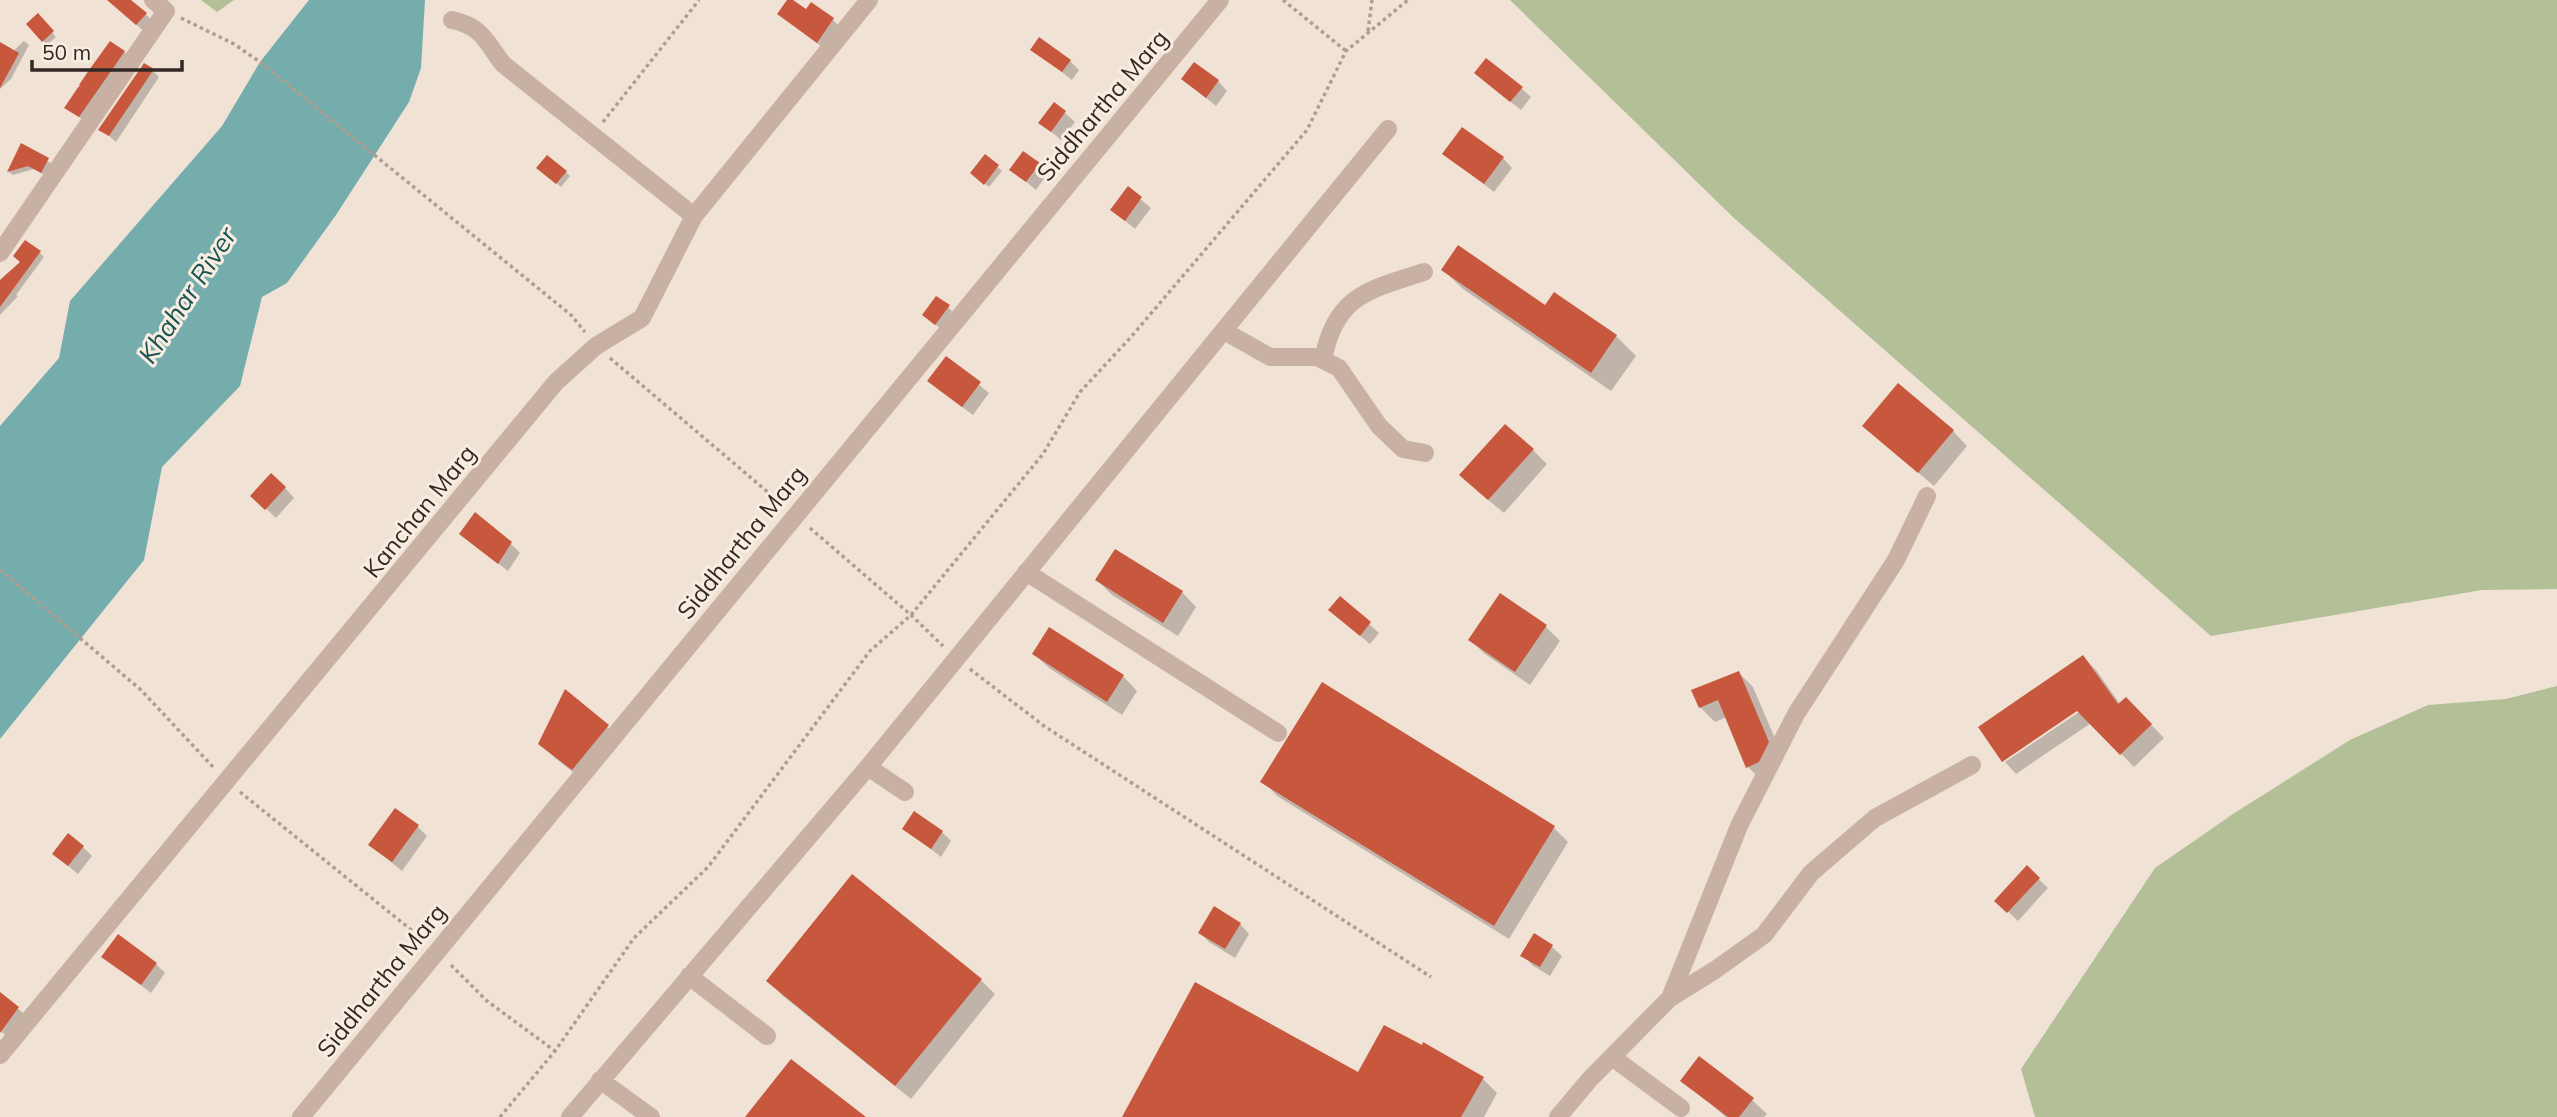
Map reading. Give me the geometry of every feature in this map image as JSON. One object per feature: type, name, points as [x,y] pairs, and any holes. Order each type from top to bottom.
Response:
[{"type":"street","name":"Kanchan Marg","points":[[0,1055],[556,382],[596,346],[642,318],[694,216],[869,0]]},
{"type":"street","name":"Siddhartha Marg","points":[[301,1117],[1220,0]]},
{"type":"street","points":[[0,253],[160,6]]},
{"type":"street","points":[[452,20],[465,23],[487,39],[503,64],[694,216]]},
{"type":"street","points":[[570,1117],[868,767],[1388,129]]},
{"type":"street","points":[[1323,360],[1330,334],[1353,299],[1375,287],[1424,272]]},
{"type":"street","points":[[1224,331],[1270,357],[1317,357],[1339,368],[1379,426],[1403,449],[1424,453]]},
{"type":"street","points":[[1671,998],[1739,826],[1796,714],[1896,560],[1927,496]]},
{"type":"street","points":[[1026,572],[1278,733]]},
{"type":"street","points":[[1558,1117],[1612,1057],[1671,998],[1764,935],[1811,873],[1875,818],[1972,765]]},
{"type":"street","points":[[868,767],[905,792]]},
{"type":"street","points":[[689,976],[767,1036]]},
{"type":"street","points":[[1612,1057],[1681,1108]]},
{"type":"street","points":[[600,1080],[651,1117]]},
{"type":"path","points":[[593,135],[699,0]]},
{"type":"path","points":[[1283,0],[1346,51]]},
{"type":"path","points":[[1368,33],[1372,0]]},
{"type":"path","points":[[499,1117],[555,1051],[634,938],[708,867],[870,651],[911,615],[1043,454],[1080,392],[1131,337],[1307,130],[1346,51],[1408,0]]},
{"type":"path","points":[[160,6],[233,44],[260,62],[571,315],[596,346],[911,615],[956,658],[1044,726],[1431,977]]},
{"type":"path","points":[[0,570],[141,690],[227,782],[437,950],[487,1001],[555,1051]]},
{"type":"green space","points":[[201,0],[234,0],[217,12]]},
{"type":"green space","points":[[1510,0],[2557,0],[2557,589],[2482,590],[2211,636],[1734,218]]},
{"type":"green space","points":[[2557,686],[2557,1117],[2035,1117],[2021,1069],[2155,868],[2233,814],[2350,740],[2428,705],[2506,699]]},
{"type":"water","name":"Khahar River","points":[[309,0],[425,0],[421,68],[409,102],[336,215],[287,283],[262,297],[240,386],[162,467],[144,560],[0,739],[0,426],[59,358],[70,301],[222,126],[260,62]]},
{"type":"building","points":[[107,0],[131,0],[147,13],[136,25]]},
{"type":"building","points":[[787,0],[793,0],[806,9],[811,2],[834,18],[817,43],[777,14]]},
{"type":"building","points":[[38,13],[54,31],[42,42],[26,24]]},
{"type":"building","points":[[1039,37],[1071,60],[1062,72],[1030,50]]},
{"type":"building","points":[[110,41],[125,51],[79,117],[64,108],[79,86],[81,87],[79,85]]},
{"type":"building","points":[[0,42],[19,53],[0,88]]},
{"type":"building","points":[[1486,58],[1523,87],[1510,102],[1474,73]]},
{"type":"building","points":[[1194,62],[1219,80],[1206,98],[1181,79]]},
{"type":"building","points":[[144,63],[154,69],[109,136],[98,130]]},
{"type":"building","points":[[1054,102],[1066,111],[1051,132],[1038,123]]},
{"type":"building","points":[[1462,127],[1504,157],[1484,184],[1442,154]]},
{"type":"building","points":[[21,143],[49,158],[41,173],[28,166],[7,172]]},
{"type":"building","points":[[1023,151],[1040,163],[1026,182],[1009,170]]},
{"type":"building","points":[[985,154],[999,165],[984,185],[970,173]]},
{"type":"building","points":[[547,155],[567,171],[556,184],[536,168]]},
{"type":"building","points":[[1128,186],[1142,197],[1125,221],[1110,210]]},
{"type":"building","points":[[25,240],[41,251],[0,307],[0,280],[20,262],[13,256]]},
{"type":"building","points":[[1458,245],[1545,305],[1554,292],[1617,335],[1591,373],[1441,270]]},
{"type":"building","points":[[936,296],[950,305],[935,325],[922,315]]},
{"type":"building","points":[[946,356],[981,382],[962,407],[927,381]]},
{"type":"building","points":[[1898,383],[1954,430],[1918,473],[1862,426]]},
{"type":"building","points":[[1505,424],[1534,449],[1488,500],[1459,475]]},
{"type":"building","points":[[271,473],[286,487],[265,510],[250,496]]},
{"type":"building","points":[[475,512],[512,542],[498,564],[459,534]]},
{"type":"building","points":[[1115,549],[1183,591],[1163,623],[1095,580]]},
{"type":"building","points":[[1500,593],[1547,625],[1515,672],[1468,640]]},
{"type":"building","points":[[1340,596],[1371,622],[1360,636],[1328,610]]},
{"type":"building","points":[[1049,627],[1124,675],[1107,702],[1032,654]]},
{"type":"building","points":[[2083,655],[2118,704],[2126,697],[2152,724],[2120,755],[2077,711],[2002,762],[1978,727]]},
{"type":"building","points":[[1739,671],[1769,742],[1759,762],[1746,768],[1718,700],[1699,708],[1691,690]]},
{"type":"building","points":[[1322,682],[1555,826],[1494,926],[1260,782]]},
{"type":"building","points":[[565,689],[609,725],[572,770],[538,744]]},
{"type":"building","points":[[395,808],[419,825],[392,862],[368,845]]},
{"type":"building","points":[[914,811],[943,831],[931,849],[902,829]]},
{"type":"building","points":[[68,833],[84,846],[68,866],[52,854]]},
{"type":"building","points":[[2027,865],[2040,878],[2007,913],[1994,901]]},
{"type":"building","points":[[852,874],[982,979],[895,1086],[766,981]]},
{"type":"building","points":[[1214,906],[1241,923],[1225,949],[1198,933]]},
{"type":"building","points":[[1534,933],[1553,945],[1540,967],[1520,956]]},
{"type":"building","points":[[118,934],[157,963],[141,985],[101,957]]},
{"type":"building","points":[[1195,982],[1358,1072],[1384,1025],[1422,1045],[1423,1042],[1484,1077],[1461,1117],[1122,1117]]},
{"type":"building","points":[[0,992],[19,1007],[0,1033]]},
{"type":"building","points":[[1699,1056],[1754,1098],[1739,1117],[1728,1117],[1680,1081]]},
{"type":"building","points":[[791,1059],[866,1117],[745,1117]]}]
